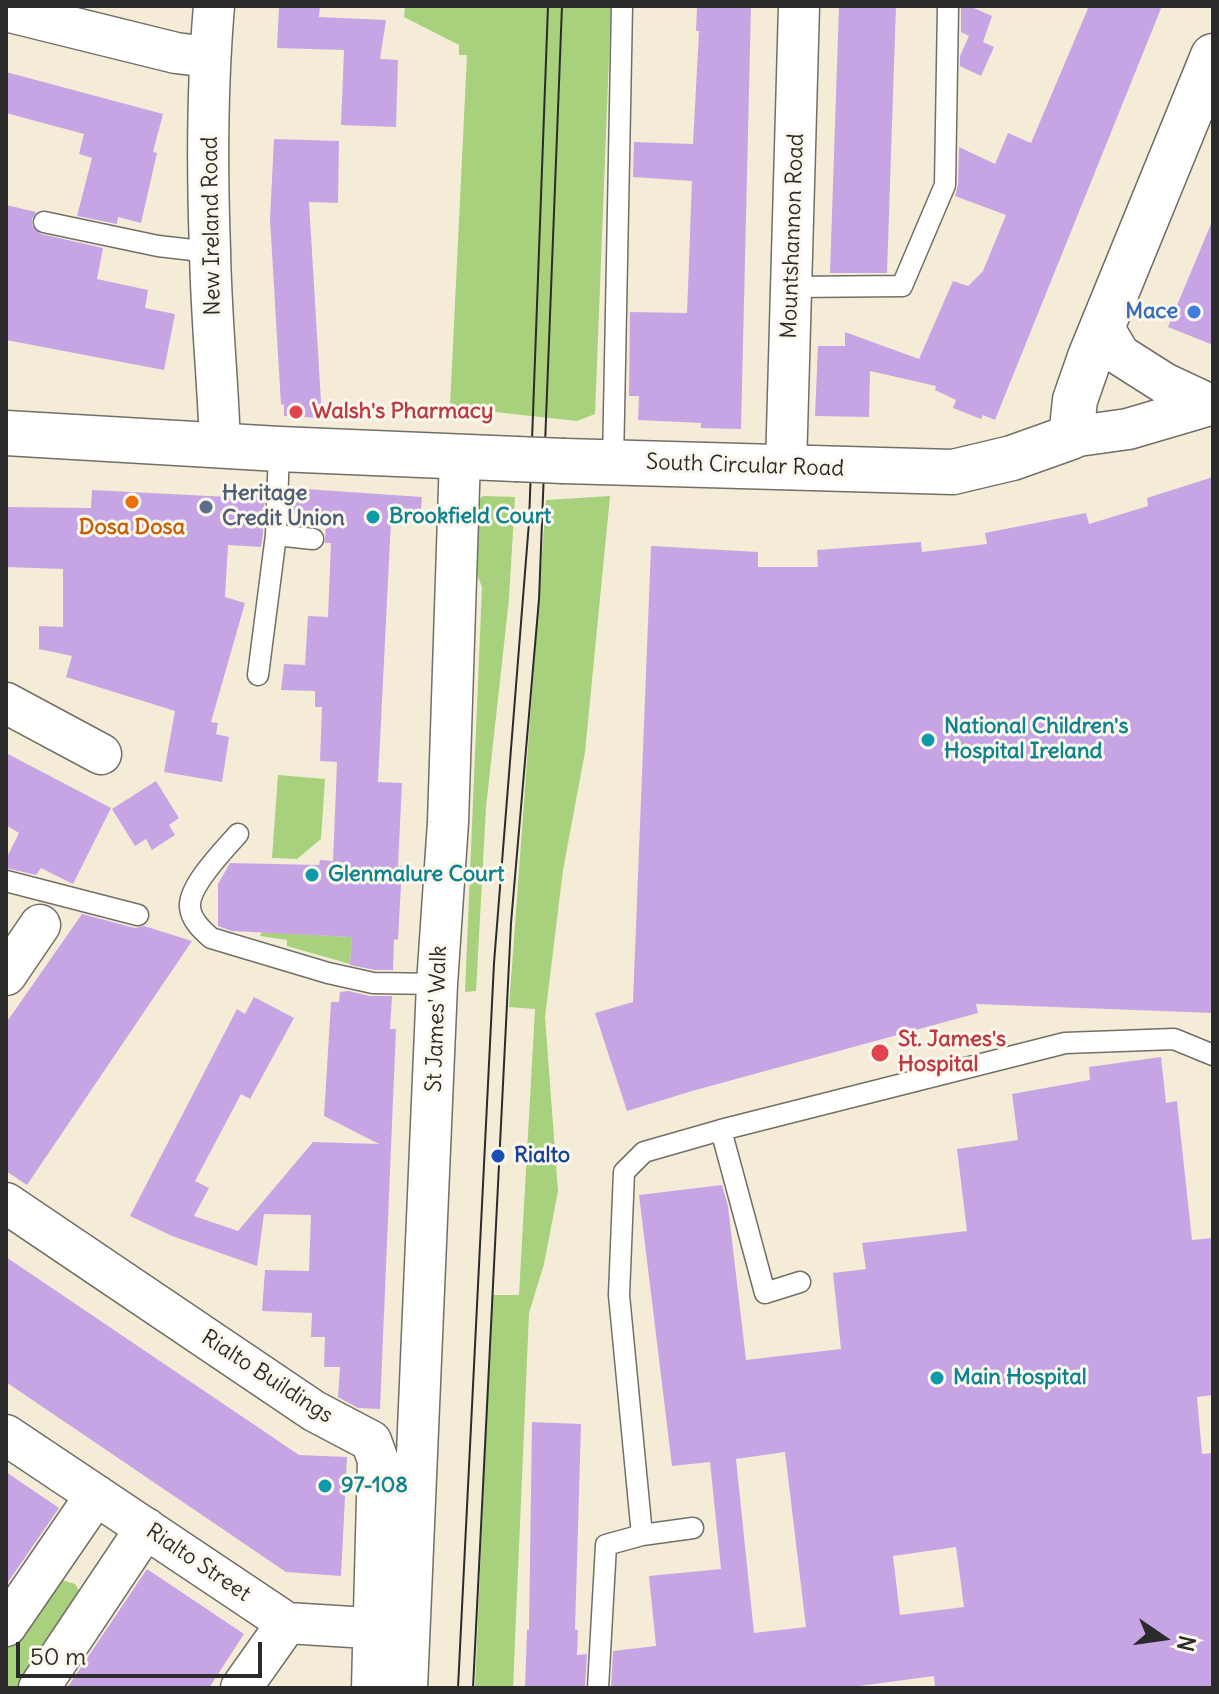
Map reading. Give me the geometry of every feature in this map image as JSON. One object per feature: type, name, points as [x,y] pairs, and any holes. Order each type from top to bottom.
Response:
[{"type":"main road","points":[[1071,437],[1075,400],[1102,325],[1213,56]]},
{"type":"main road","name":"South Circular Road","points":[[6,433],[508,459],[953,472],[1012,458],[1071,437]]},
{"type":"street","name":"New Ireland Road","points":[[214,6],[209,57],[210,252],[220,446]]},
{"type":"street","name":"Mountshannon Road","points":[[786,467],[799,6]]},
{"type":"street","points":[[7,14],[176,53],[209,57]]},
{"type":"street","points":[[1102,325],[1120,355],[1164,383],[1212,405]]},
{"type":"street","points":[[1071,437],[1117,432],[1212,405]]},
{"type":"street","name":"St James' Walk","points":[[392,1630],[412,1581],[437,984],[448,822],[460,457]]},
{"type":"street","points":[[6,703],[101,754]]},
{"type":"street","points":[[6,975],[40,925]]},
{"type":"street","name":"Rialto Buildings","points":[[6,1203],[314,1411],[371,1441],[378,1460],[392,1630]]},
{"type":"street","name":"Rialto Street","points":[[6,1435],[287,1623],[392,1630]]},
{"type":"street","points":[[6,1626],[96,1495]]},
{"type":"street","points":[[39,1688],[146,1528]]},
{"type":"street","points":[[241,1688],[287,1623]]},
{"type":"street","points":[[372,1688],[392,1630]]},
{"type":"street","points":[[392,1630],[407,1688]]},
{"type":"lane","points":[[613,463],[622,6]]},
{"type":"lane","points":[[792,287],[902,286],[945,185],[948,6]]},
{"type":"lane","points":[[44,222],[158,246],[210,252]]},
{"type":"lane","points":[[258,675],[276,535],[279,449]]},
{"type":"lane","points":[[276,535],[313,539]]},
{"type":"lane","points":[[238,834],[214,861],[193,893],[190,906],[197,926],[211,938],[328,973],[373,983],[437,984]]},
{"type":"lane","points":[[6,881],[138,915]]},
{"type":"lane","points":[[642,1535],[619,1295],[624,1172],[644,1152],[1065,1043],[1174,1039],[1213,1055]]},
{"type":"lane","points":[[721,1130],[765,1293],[800,1282]]},
{"type":"lane","points":[[598,1688],[606,1545],[642,1535],[693,1528]]},
{"type":"green space","points":[[405,6],[611,6],[595,414],[577,421],[450,407],[467,55],[459,55],[459,45],[404,17]]},
{"type":"green space","points":[[483,496],[515,497],[509,599],[486,807],[476,991],[465,992],[482,587],[474,567],[473,505]]},
{"type":"green space","points":[[610,496],[585,752],[563,870],[545,1017],[558,1191],[544,1264],[529,1313],[513,1688],[475,1688],[492,1295],[519,1295],[535,1009],[509,1007],[546,500]]},
{"type":"green space","points":[[278,775],[325,779],[321,839],[297,859],[272,858]]},
{"type":"green space","points":[[262,932],[352,937],[350,964],[287,946],[287,940],[260,936]]},
{"type":"green space","points":[[58,1579],[75,1584],[83,1597],[30,1688],[6,1688],[6,1641]]},
{"type":"building","points":[[279,6],[320,6],[319,17],[386,20],[380,59],[398,60],[396,127],[341,125],[344,50],[277,48]]},
{"type":"building","points":[[697,6],[751,6],[741,429],[701,428],[701,423],[638,420],[639,396],[629,396],[630,312],[687,313],[692,181],[633,177],[634,142],[693,144],[699,31],[696,31]]},
{"type":"building","points":[[839,6],[896,6],[887,273],[830,273]]},
{"type":"building","points":[[961,6],[969,6],[992,16],[983,42],[994,47],[981,76],[960,66],[960,56],[969,36],[961,32]]},
{"type":"building","points":[[1089,6],[1162,6],[995,420],[983,415],[981,419],[953,408],[956,400],[935,390],[936,386],[870,371],[869,417],[815,416],[818,346],[845,346],[845,332],[919,359],[953,281],[968,286],[983,271],[1006,215],[955,196],[959,147],[995,164],[1008,133],[1031,143]]},
{"type":"building","points":[[6,72],[163,114],[141,223],[118,217],[117,224],[77,216],[92,158],[79,154],[84,134],[6,113]]},
{"type":"building","points":[[274,139],[339,141],[338,203],[309,202],[322,418],[284,416],[284,404],[281,405],[270,219]]},
{"type":"building","points":[[6,205],[36,212],[32,225],[41,234],[103,248],[97,279],[148,290],[145,308],[175,314],[164,370],[6,340]]},
{"type":"building","points":[[1213,219],[1213,345],[1168,327]]},
{"type":"building","name":"National Children's Hospital Ireland","points":[[1213,477],[1213,1013],[976,1004],[978,1013],[627,1111],[595,1013],[633,1002],[651,546],[758,552],[758,567],[818,567],[817,550],[921,542],[922,552],[987,544],[985,533],[1086,513],[1089,524],[1148,506],[1147,498]]},
{"type":"building","points":[[249,486],[265,487],[263,534],[261,547],[228,545],[225,597],[245,603],[211,722],[218,723],[216,734],[229,737],[222,782],[164,772],[175,711],[66,677],[72,656],[39,649],[39,626],[63,627],[63,569],[6,567],[6,507],[91,508],[92,490],[248,498]]},
{"type":"building","points":[[291,488],[422,497],[420,522],[391,520],[378,782],[402,783],[398,866],[402,866],[393,970],[350,965],[352,937],[232,931],[218,926],[218,884],[230,863],[319,865],[320,860],[333,861],[337,762],[320,761],[322,707],[315,707],[315,691],[281,690],[284,664],[305,665],[308,616],[328,617],[331,543],[325,543],[326,515],[290,513]]},
{"type":"building","points":[[6,753],[111,808],[73,884],[41,868],[36,875],[6,868],[6,859],[19,833],[6,825]]},
{"type":"building","points":[[156,781],[179,818],[169,825],[175,835],[152,850],[146,839],[135,846],[112,809]]},
{"type":"building","points":[[82,914],[135,928],[144,926],[192,941],[27,1185],[6,1171],[6,1023]]},
{"type":"building","points":[[340,992],[370,996],[392,996],[390,1029],[396,1029],[380,1409],[358,1408],[338,1397],[340,1367],[324,1367],[325,1337],[311,1337],[312,1313],[262,1311],[265,1270],[309,1271],[311,1215],[264,1214],[257,1266],[172,1236],[130,1216],[237,1009],[245,1014],[254,997],[294,1018],[250,1099],[241,1094],[195,1181],[209,1188],[194,1216],[238,1231],[313,1142],[379,1144],[324,1116],[331,1002],[339,1002]]},
{"type":"building","name":"Main Hospital","points":[[1161,1057],[1166,1103],[1177,1101],[1192,1240],[1213,1238],[1213,1395],[1197,1397],[1202,1454],[1213,1453],[1213,1688],[935,1688],[934,1676],[844,1688],[611,1688],[613,1651],[656,1646],[649,1576],[721,1569],[710,1462],[672,1466],[639,1195],[722,1185],[728,1206],[746,1360],[841,1349],[833,1273],[866,1269],[862,1243],[967,1231],[957,1149],[1018,1140],[1012,1094],[1090,1080],[1089,1067]],"holes":[[[785,1452],[806,1627],[754,1633],[736,1459]],[[956,1547],[964,1607],[900,1615],[893,1556]]]},
{"type":"building","points":[[6,1257],[299,1455],[347,1457],[341,1576],[286,1572],[6,1382]]},
{"type":"building","points":[[532,1422],[581,1424],[575,1630],[578,1630],[577,1655],[587,1654],[585,1688],[525,1688],[529,1630]]},
{"type":"building","points":[[6,1472],[59,1508],[6,1585]]},
{"type":"building","points":[[147,1569],[244,1634],[209,1688],[67,1688]]},
{"type":"tram line","points":[[458,1688],[494,963],[529,522],[548,6]]},
{"type":"tram line","points":[[473,1688],[511,923],[539,599],[562,6]]},
{"type":"place","name":"Mace","points":[[1194,312]]},
{"type":"place","name":"Walsh's Pharmacy","points":[[296,412]]},
{"type":"place","name":"Dosa Dosa","points":[[132,502]]},
{"type":"place","name":"Heritage Credit Union","points":[[206,507]]},
{"type":"place","name":"Brookfield Court","points":[[373,517]]},
{"type":"place","name":"National Children's Hospital Ireland","points":[[928,740]]},
{"type":"place","name":"Glenmalure Court","points":[[312,875]]},
{"type":"place","name":"St. James's Hospital","points":[[880,1053]]},
{"type":"place","name":"Rialto","points":[[498,1156]]},
{"type":"place","name":"Main Hospital","points":[[937,1378]]},
{"type":"place","name":"97-108","points":[[325,1486]]}]
